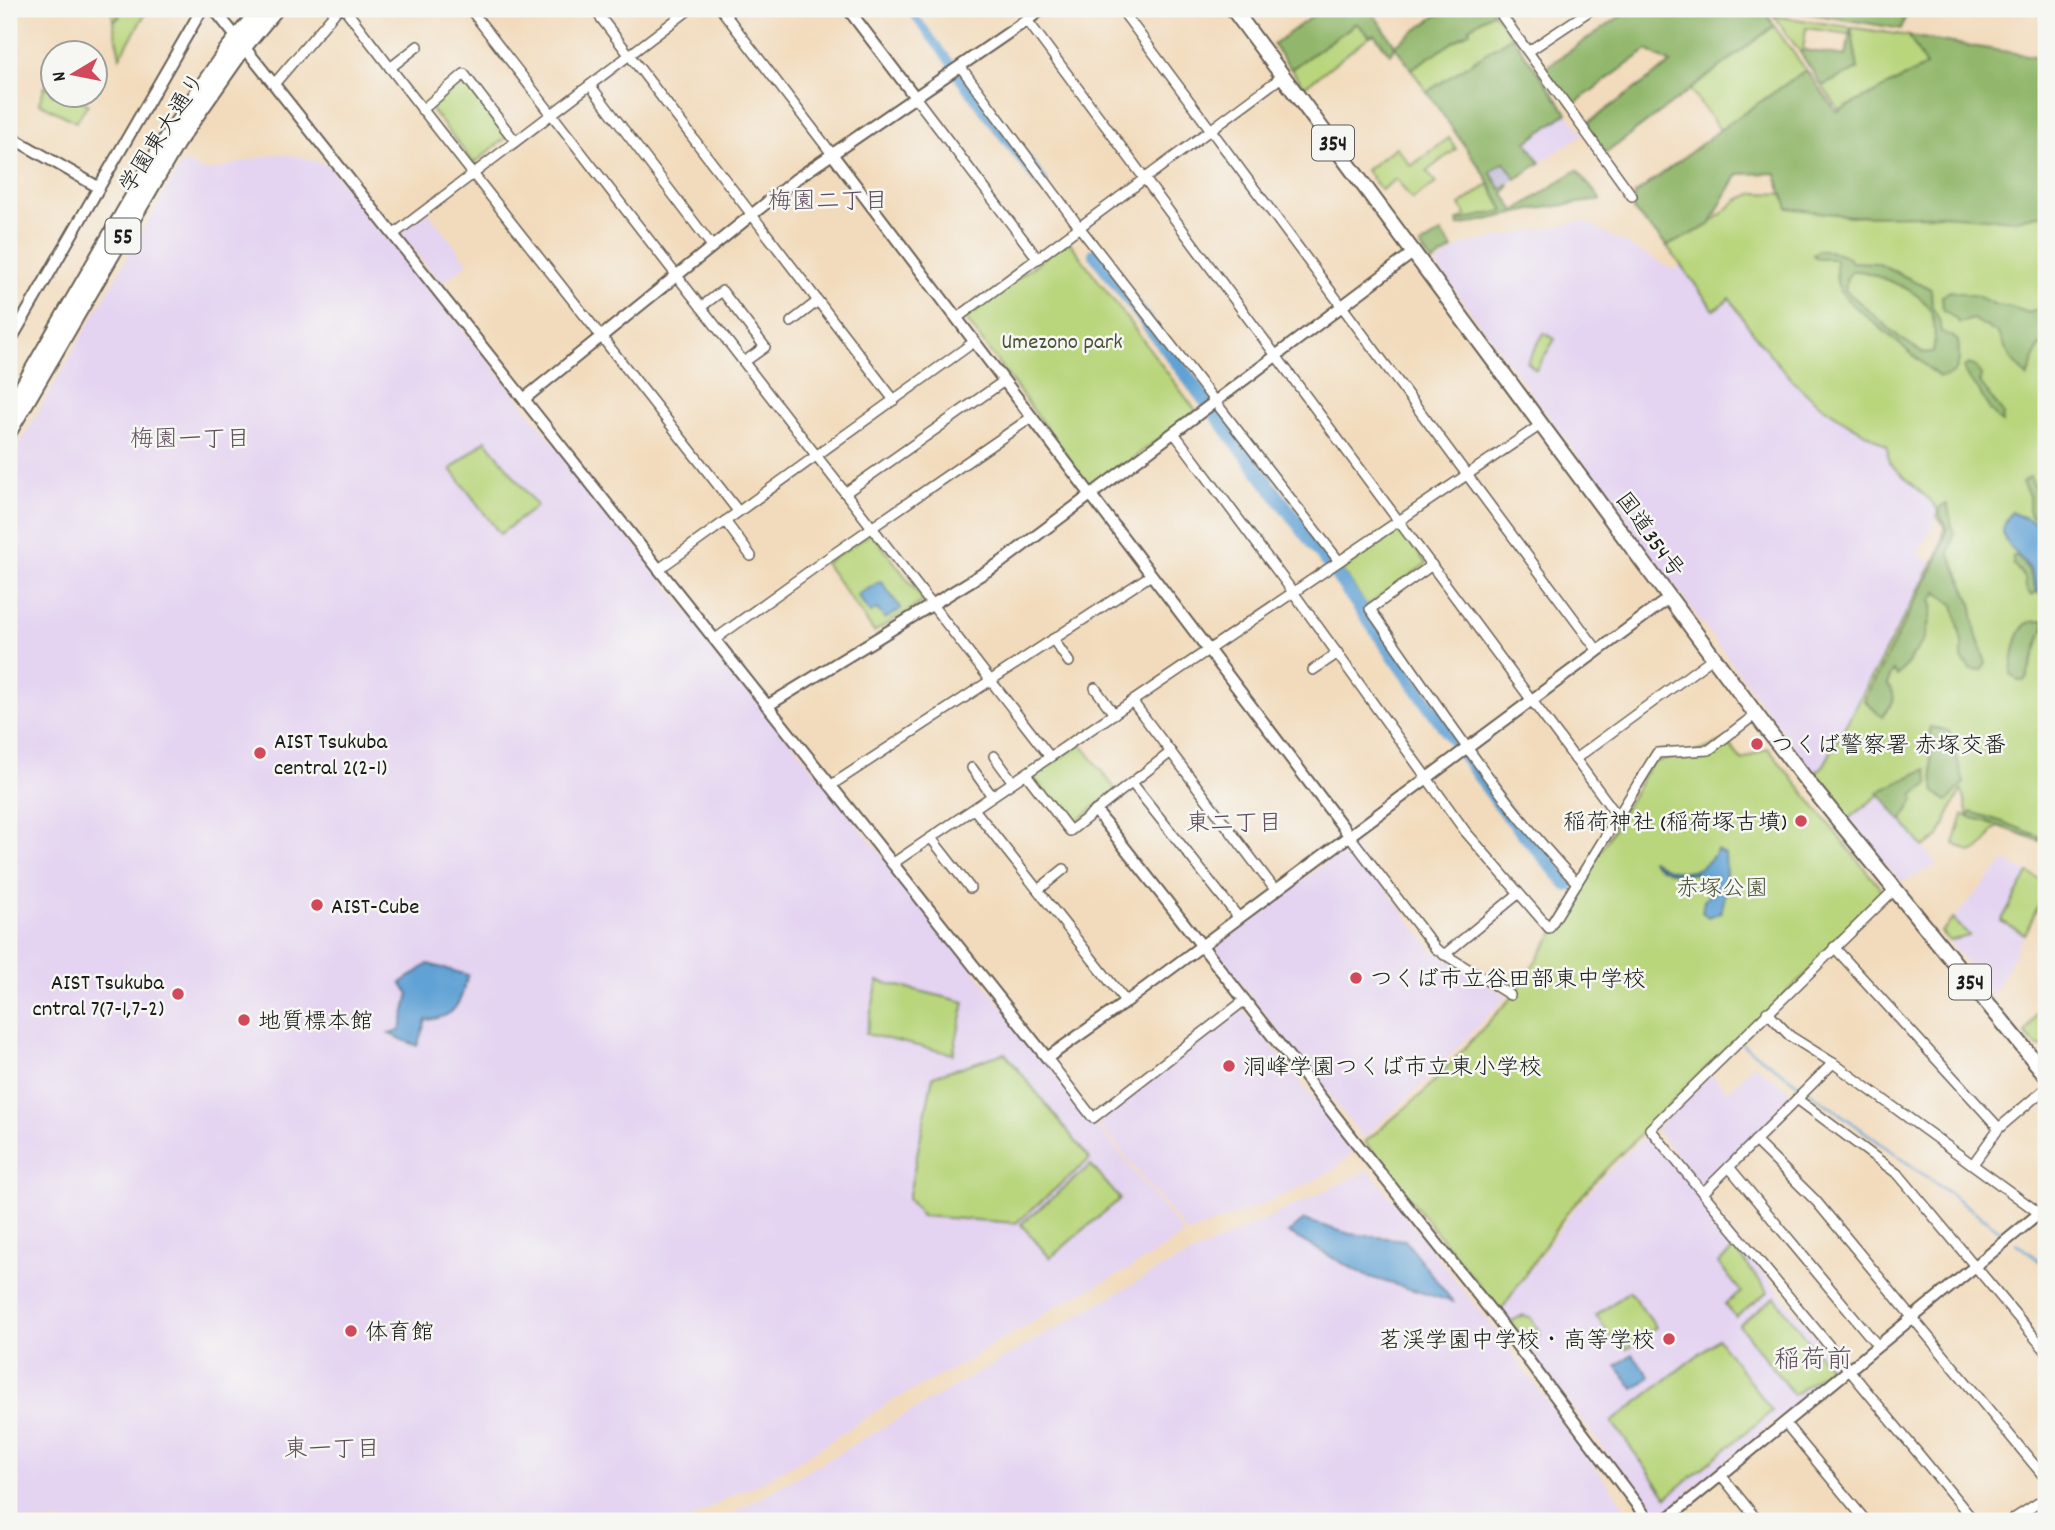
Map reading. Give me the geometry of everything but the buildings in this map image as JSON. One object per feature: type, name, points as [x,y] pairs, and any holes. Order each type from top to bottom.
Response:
[{"type":"main road","name":"学園東大通り","points":[[9,432],[177,143],[260,9]]},
{"type":"main road","name":"学園東大通り","points":[[9,410],[166,139],[193,98],[241,41],[276,9]]},
{"type":"main road","name":"国道354号","points":[[1233,9],[1810,785],[2046,1075]]},
{"type":"street","points":[[9,343],[202,9]]},
{"type":"street","points":[[215,9],[1093,1118],[1245,1000]]},
{"type":"street","points":[[275,83],[338,9]]},
{"type":"street","points":[[345,9],[738,511]]},
{"type":"street","points":[[470,9],[1050,757]]},
{"type":"street","points":[[594,9],[894,400]]},
{"type":"street","points":[[394,234],[690,9]]},
{"type":"street","points":[[721,9],[1436,949],[1510,995]]},
{"type":"street","points":[[848,9],[1038,259]]},
{"type":"street","points":[[524,399],[712,246],[832,154],[1043,9]]},
{"type":"street","points":[[1121,9],[1598,651]]},
{"type":"street","points":[[1497,9],[1632,196]]},
{"type":"street","points":[[1529,51],[1592,9]]},
{"type":"street","points":[[1027,20],[1619,818]]},
{"type":"street","points":[[390,68],[418,46]]},
{"type":"street","points":[[957,68],[1339,561]]},
{"type":"street","points":[[422,110],[464,74],[516,141]]},
{"type":"street","points":[[957,318],[1283,76]]},
{"type":"street","points":[[590,85],[712,246]]},
{"type":"street","points":[[9,135],[99,187]]},
{"type":"street","points":[[767,706],[1000,563],[1414,252]]},
{"type":"street","points":[[701,307],[722,292],[765,347],[744,362]]},
{"type":"street","points":[[791,322],[818,301]]},
{"type":"street","points":[[659,569],[974,342]]},
{"type":"street","points":[[845,493],[1004,381]]},
{"type":"street","points":[[714,640],[1032,417]]},
{"type":"street","points":[[892,864],[1542,424]]},
{"type":"street","points":[[1174,433],[1338,653],[1465,831],[1549,928],[1657,753],[1709,750],[1756,714]]},
{"type":"street","points":[[725,521],[751,556]]},
{"type":"street","points":[[1432,565],[1370,609],[1463,752],[1577,883]]},
{"type":"street","points":[[830,786],[1151,575]]},
{"type":"street","points":[[1047,1058],[1669,598]]},
{"type":"street","points":[[1053,639],[1069,662]]},
{"type":"street","points":[[1313,670],[1338,653]]},
{"type":"street","points":[[1575,759],[1713,657]]},
{"type":"street","points":[[1095,688],[1114,714]]},
{"type":"street","points":[[1132,701],[1276,891]]},
{"type":"street","points":[[1026,774],[1070,831],[1171,752]]},
{"type":"street","points":[[994,756],[1013,782]]},
{"type":"street","points":[[972,768],[992,796]]},
{"type":"street","points":[[1132,783],[1239,918]]},
{"type":"street","points":[[974,809],[1126,1002]]},
{"type":"street","points":[[1096,811],[1495,1316],[1649,1521]]},
{"type":"street","points":[[930,838],[970,888]]},
{"type":"street","points":[[1038,890],[1063,869]]},
{"type":"street","points":[[1895,889],[1650,1129],[1974,1521]]},
{"type":"street","points":[[1444,955],[1518,894]]},
{"type":"street","points":[[1834,947],[1998,1128]]},
{"type":"street","points":[[1665,1521],[2044,1213],[1833,1063],[1790,1036],[1767,1012]]},
{"type":"street","points":[[1703,1193],[1833,1063]]},
{"type":"street","points":[[1973,1164],[1998,1128],[2046,1088]]},
{"type":"street","points":[[1797,1099],[1899,1175],[2046,1351]]},
{"type":"street","points":[[1755,1141],[1816,1201],[2046,1479]]},
{"type":"street","points":[[1729,1167],[1878,1346]]},
{"type":"street","points":[[1785,1423],[1866,1521]]},
{"type":"street","points":[[1721,1475],[1758,1521]]},
{"type":"street","points":[[2010,1521],[2046,1498]]},
{"type":"shaded area","points":[[1567,113],[1583,134],[1540,163],[1527,143]]},
{"type":"shaded area","points":[[277,154],[299,156],[329,166],[385,237],[389,236],[1183,1233],[1130,1269],[1057,1305],[970,1360],[890,1402],[812,1453],[764,1481],[728,1497],[689,1521],[9,1519],[9,462],[183,161],[205,172]]},
{"type":"shaded area","points":[[1504,161],[1516,179],[1502,189],[1489,171]]},
{"type":"shaded area","points":[[428,212],[468,263],[441,284],[401,234]]},
{"type":"shaded area","points":[[1583,221],[1674,270],[1681,265],[1714,310],[1730,297],[1742,318],[1790,377],[1819,405],[1887,446],[1939,512],[1918,555],[1933,563],[1824,765],[1814,774],[1435,264],[1462,245]]},
{"type":"shaded area","points":[[1879,794],[1938,865],[1901,882],[1848,819]]},
{"type":"shaded area","name":"つくば市立谷田部東中学校","points":[[1348,846],[1353,846],[1433,951],[1507,996],[1421,1086],[1363,1138],[1217,954],[1219,942]]},
{"type":"shaded area","points":[[2005,861],[2028,873],[2001,921],[2025,934],[1992,995],[1941,932]]},
{"type":"shaded area","name":"洞峰学園つくば市立東小学校","points":[[1244,1010],[1354,1151],[1336,1168],[1306,1185],[1189,1233],[1098,1122]]},
{"type":"shaded area","points":[[1753,1064],[1795,1095],[1706,1185],[1701,1185],[1655,1129],[1711,1074],[1728,1092]]},
{"type":"shaded area","name":"茗渓学園中学校・高等学校","points":[[1649,1132],[1839,1366],[1663,1514],[1651,1512],[1500,1312],[1570,1214],[1603,1176]]},
{"type":"shaded area","points":[[1369,1170],[1491,1325],[1635,1521],[720,1521],[1154,1272]]},
{"type":"green space","points":[[111,9],[148,9],[120,57],[113,22],[120,17],[119,15],[113,20]]},
{"type":"green space","points":[[1322,9],[1370,9],[1395,45],[1446,9],[1491,9],[1493,12],[1469,28],[1470,31],[1411,69],[1395,46],[1390,54],[1374,34],[1370,36],[1356,23],[1291,69],[1273,45]]},
{"type":"green space","points":[[1631,9],[1744,9],[1767,13],[1774,26],[1606,153],[1585,125],[1671,63],[1647,50],[1571,106],[1545,68]]},
{"type":"green space","points":[[1782,9],[1901,9],[1906,15],[1901,29]]},
{"type":"green space","points":[[1493,12],[1512,36],[1427,92],[1411,69],[1470,31],[1468,28]]},
{"type":"green space","points":[[1774,16],[1909,36],[1926,66],[1840,111],[1822,86],[1858,69],[1851,29],[1849,34],[1806,28],[1803,50],[1800,52]]},
{"type":"green space","points":[[1357,23],[1370,36],[1304,87],[1291,69]]},
{"type":"green space","points":[[1774,26],[1806,70],[1720,130],[1690,90]]},
{"type":"green space","points":[[1851,27],[1858,69],[1822,86],[1800,52],[1803,50],[1846,56]]},
{"type":"green space","points":[[1512,36],[1567,113],[1527,142],[1540,163],[1516,179],[1504,162],[1490,172],[1501,189],[1508,184],[1509,187],[1503,193],[1515,211],[1577,170],[1601,200],[1536,209],[1458,226],[1457,221],[1504,211],[1485,175],[1427,92]]},
{"type":"green space","points":[[1909,36],[2046,58],[2046,213],[2016,220],[1939,215],[1850,216],[1788,208],[1775,173],[1738,174],[1710,225],[1667,246],[1633,210],[1634,195],[1806,70],[1837,112],[1926,66]]},
{"type":"green space","points":[[465,80],[509,135],[474,163],[430,108]]},
{"type":"green space","points":[[49,108],[85,108],[76,122]]},
{"type":"green space","points":[[1449,138],[1456,149],[1427,171],[1436,183],[1412,200],[1396,179],[1381,190],[1366,170],[1396,147],[1411,166]]},
{"type":"green space","points":[[2046,175],[2046,843],[2001,826],[1993,830],[1985,844],[1972,853],[1954,844],[1963,815],[1968,816],[1962,790],[1939,837],[1923,847],[1880,794],[1848,819],[1814,774],[1824,765],[1940,549],[1945,527],[1937,516],[1939,511],[1889,463],[1887,446],[1810,397],[1784,371],[1759,341],[1730,298],[1714,310],[1667,246],[1709,225],[1737,200],[1755,193],[1822,195]]},
{"type":"green space","points":[[1489,184],[1504,211],[1457,221],[1466,215],[1460,205]]},
{"type":"green space","points":[[1441,233],[1453,249],[1432,263],[1420,246]]},
{"type":"green space","name":"Umezono park","points":[[1068,240],[1196,411],[1098,485],[1087,483],[965,318]]},
{"type":"green space","points":[[1818,250],[1828,251],[1841,254],[1852,262],[1877,263],[1931,289],[1932,307],[1939,319],[1941,333],[1958,341],[1959,360],[1956,370],[1952,374],[1939,377],[1846,299],[1838,284],[1836,259],[1818,259],[1813,255]],"holes":[[[1852,271],[1898,284],[1926,304],[1934,324],[1933,352],[1923,353],[1899,337],[1845,290],[1847,278]]]},
{"type":"green space","points":[[1950,291],[1977,296],[1996,305],[2029,313],[2046,305],[2046,343],[2039,346],[2027,377],[2011,359],[1998,334],[1973,319],[1960,323],[1943,309],[1942,296]]},
{"type":"green space","points":[[1544,333],[1555,339],[1536,370],[1527,362]]},
{"type":"green space","points":[[1969,364],[1976,367],[1981,375],[1980,383],[2003,413],[2002,423],[1966,375],[1964,367]]},
{"type":"green space","points":[[486,440],[537,506],[500,534],[451,469]]},
{"type":"green space","points":[[2030,477],[2046,502],[2046,526],[2029,515],[2029,496],[2022,482]]},
{"type":"green space","points":[[1947,504],[1954,533],[1949,553],[1971,602],[1976,634],[1986,663],[1982,671],[1971,670],[1962,659],[1962,643],[1954,605],[1937,592],[1931,601],[1933,605],[1925,638],[1897,676],[1893,671],[1887,684],[1894,698],[1882,717],[1864,700],[1936,562],[1947,528],[1940,515],[1940,507]]},
{"type":"green space","points":[[1401,529],[1426,564],[1367,606],[1342,570]]},
{"type":"green space","points":[[872,533],[924,601],[874,632],[825,563]]},
{"type":"green space","points":[[2013,556],[2017,556],[2028,569],[2037,592],[2031,596],[2026,588],[2025,578],[2013,564]]},
{"type":"green space","points":[[2046,621],[2027,677],[2024,681],[2018,681],[2011,674],[2020,632],[2028,623]]},
{"type":"green space","points":[[1930,727],[1949,731],[1964,783],[1946,801],[1935,792],[1929,749]]},
{"type":"green space","name":"赤塚公園","points":[[1726,741],[1742,760],[1768,748],[1884,893],[1834,947],[1719,1055],[1604,1171],[1566,1214],[1500,1312],[1365,1142],[1424,1092],[1511,998],[1553,935],[1651,763],[1700,751]]},
{"type":"green space","points":[[1081,744],[1116,790],[1070,827],[1033,776]]},
{"type":"green space","points":[[1926,769],[1929,784],[1913,795],[1915,799],[1901,821],[1878,792]]},
{"type":"green space","points":[[1971,812],[2046,839],[2046,843],[1968,817]]},
{"type":"green space","points":[[2028,873],[2046,883],[2046,890],[2025,934],[2001,921]]},
{"type":"green space","points":[[1953,919],[1969,936],[1949,941],[1941,932]]},
{"type":"green space","points":[[878,981],[965,1002],[953,1054],[866,1034]]},
{"type":"green space","points":[[2046,997],[2046,1047],[2037,1046],[2025,1034]]},
{"type":"green space","points":[[1005,1053],[1090,1159],[1016,1223],[922,1216],[908,1199],[933,1076]]},
{"type":"green space","points":[[1091,1165],[1120,1199],[1050,1258],[1021,1224]]},
{"type":"green space","points":[[1735,1249],[1768,1292],[1736,1317],[1725,1304],[1741,1292],[1718,1263]]},
{"type":"green space","points":[[1629,1291],[1656,1327],[1627,1349],[1622,1342],[1618,1345],[1596,1316]]},
{"type":"green space","points":[[1775,1297],[1829,1368],[1794,1395],[1739,1325]]},
{"type":"green space","points":[[1523,1315],[1530,1317],[1540,1331],[1538,1340],[1529,1347],[1510,1322]]},
{"type":"green space","points":[[1718,1339],[1772,1411],[1667,1497],[1612,1422]]},
{"type":"water","points":[[2011,512],[2046,529],[2046,599],[2037,590],[2030,570],[2005,538],[2003,527]]},
{"type":"water","points":[[881,581],[901,609],[885,619],[877,609],[870,613],[857,595]]},
{"type":"water","points":[[1717,850],[1725,854],[1725,892],[1720,913],[1708,917],[1702,912],[1704,901],[1709,895],[1707,889],[1699,886],[1696,873],[1672,873],[1651,861],[1670,869],[1688,872],[1704,865]]},
{"type":"water","points":[[428,964],[468,975],[456,1006],[445,1016],[426,1020],[417,1046],[389,1034],[401,1028],[409,994],[401,983]]},
{"type":"water","points":[[1304,1220],[1350,1234],[1405,1240],[1453,1302],[1366,1276],[1288,1233]]},
{"type":"water","points":[[1632,1354],[1650,1377],[1634,1389],[1616,1366]]},
{"type":"waterway","points":[[909,9],[959,74]]},
{"type":"waterway","points":[[959,74],[1041,182]]},
{"type":"waterway","points":[[1095,254],[1336,574],[1502,808],[1568,885]]},
{"type":"waterway","points":[[1743,1045],[1803,1087]]},
{"type":"waterway","points":[[1810,1092],[2004,1233]]},
{"type":"waterway","points":[[2016,1243],[2046,1266]]},
{"type":"place","name":"つくば警察署 赤塚交番","points":[[1757,744]]},
{"type":"place","name":"AIST Tsukuba central 2(2-1)","points":[[260,753]]},
{"type":"place","name":"稲荷神社 (稲荷塚古墳)","points":[[1801,821]]},
{"type":"place","name":"AIST-Cube","points":[[317,905]]},
{"type":"place","name":"つくば市立谷田部東中学校","points":[[1356,978]]},
{"type":"place","name":"AIST Tsukuba cntral 7(7-1,7-2)","points":[[178,994]]},
{"type":"place","name":"地質標本館","points":[[244,1020]]},
{"type":"place","name":"洞峰学園つくば市立東小学校","points":[[1229,1066]]},
{"type":"place","name":"体育館","points":[[351,1331]]},
{"type":"place","name":"茗渓学園中学校・高等学校","points":[[1669,1339]]},
{"type":"district","name":"梅園二丁目","points":[[828,200]]},
{"type":"district","name":"梅園一丁目","points":[[190,438]]},
{"type":"district","name":"東二丁目","points":[[1234,822]]},
{"type":"district","name":"稲荷前","points":[[1813,1358]]},
{"type":"district","name":"東一丁目","points":[[332,1448]]}]
